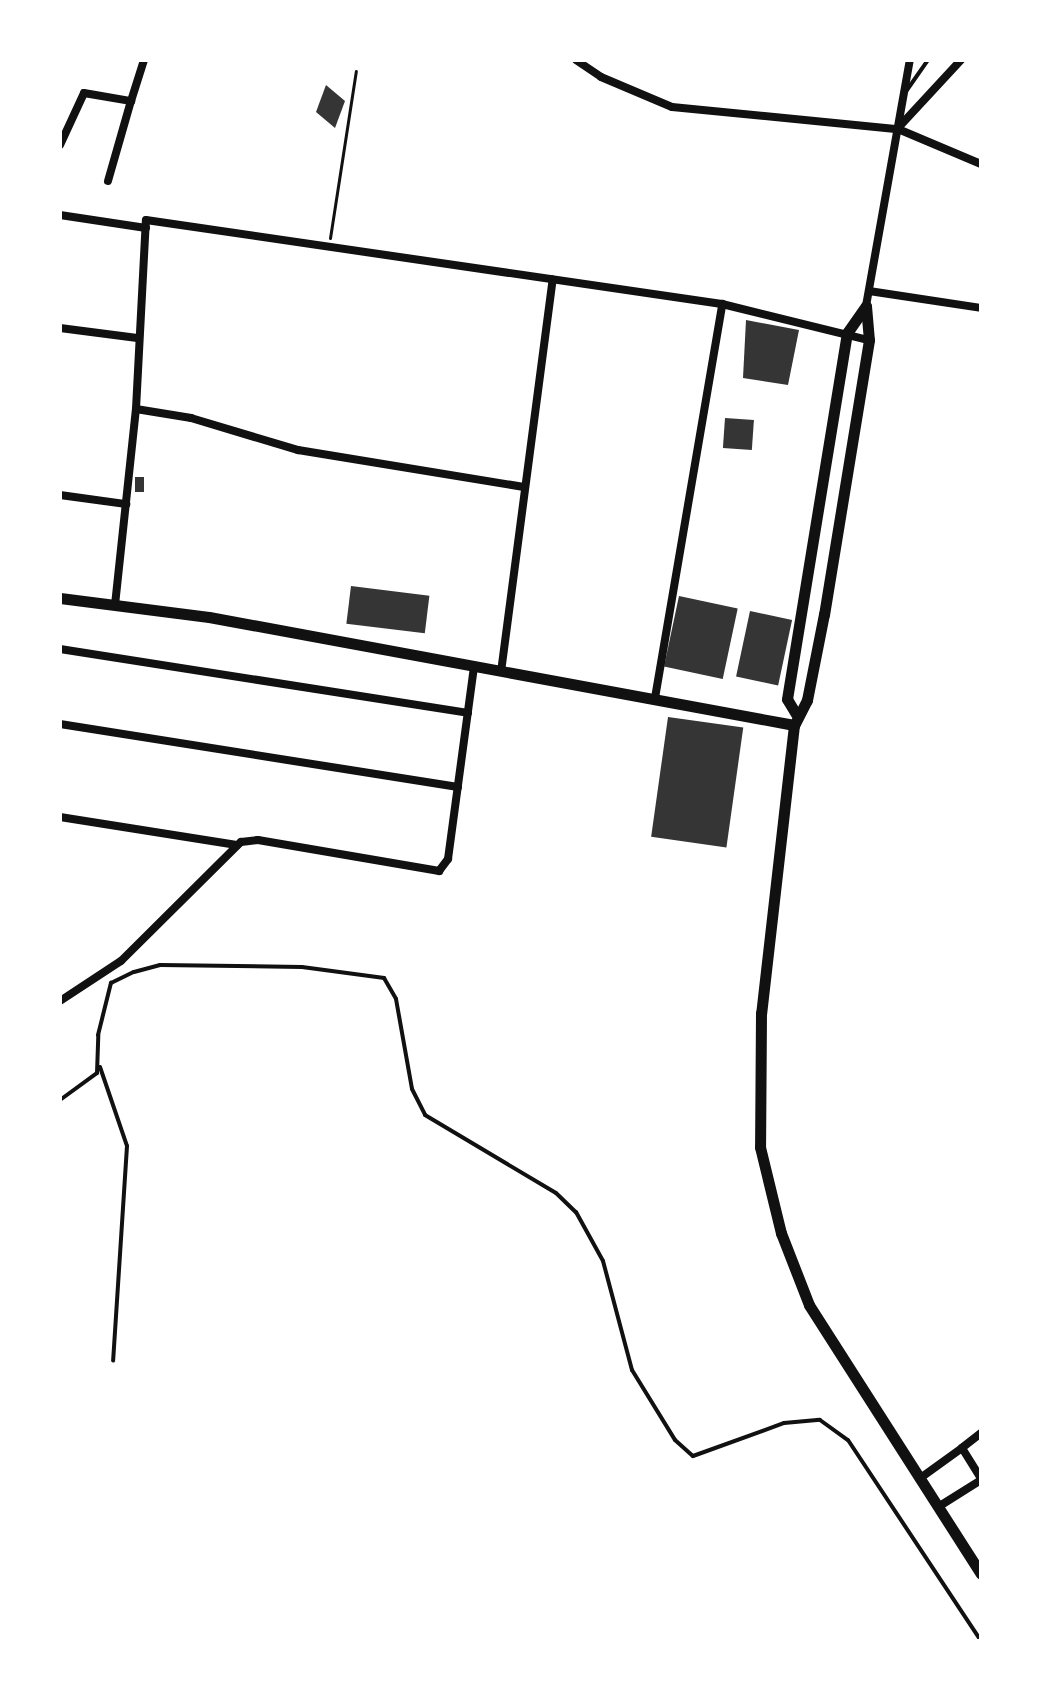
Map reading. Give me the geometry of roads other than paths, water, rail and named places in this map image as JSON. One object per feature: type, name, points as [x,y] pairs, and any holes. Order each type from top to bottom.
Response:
[{"type":"street","points":[[108,181],[144,60]]},
{"type":"street","points":[[576,60],[601,77],[672,107],[898,129],[981,164]]},
{"type":"street","points":[[910,60],[866,306],[869,340],[824,614],[807,700],[795,720],[761,1013],[760,1147],[781,1233],[809,1305],[981,1574]]},
{"type":"street","points":[[898,129],[961,60]]},
{"type":"street","points":[[60,145],[84,93],[131,101]]},
{"type":"street","points":[[60,215],[146,228]]},
{"type":"street","points":[[115,605],[136,409],[137,338],[146,220],[722,304],[869,340]]},
{"type":"street","points":[[501,672],[553,279]]},
{"type":"street","points":[[869,291],[981,308]]},
{"type":"street","points":[[655,698],[722,304]]},
{"type":"street","points":[[795,720],[787,699],[805,610],[847,333],[866,306]]},
{"type":"street","points":[[60,328],[137,338]]},
{"type":"street","points":[[136,409],[191,418],[298,450],[524,487]]},
{"type":"street","points":[[828,459],[847,461]]},
{"type":"street","points":[[60,495],[126,504]]},
{"type":"street","points":[[60,598],[795,720]]},
{"type":"street","points":[[805,610],[824,614]]},
{"type":"street","points":[[60,649],[468,713]]},
{"type":"street","points":[[60,817],[237,845],[258,840],[439,871],[448,859],[474,666]]},
{"type":"street","points":[[60,724],[458,787]]},
{"type":"street","points":[[60,1001],[121,961],[237,845]]},
{"type":"street","points":[[919,1479],[981,1433]]},
{"type":"street","points":[[938,1507],[981,1479],[962,1448]]},
{"type":"lane","points":[[907,90],[928,60]]},
{"type":"lane","points":[[113,1361],[127,1146],[100,1064],[98,1035],[111,983],[160,965],[302,967],[384,978],[396,999],[412,1089],[425,1115],[556,1193],[576,1212],[603,1261],[632,1370],[675,1440],[693,1456],[784,1423],[820,1420],[848,1440],[981,1641]]},
{"type":"lane","points":[[60,1100],[92,1079],[100,1064]]}]
